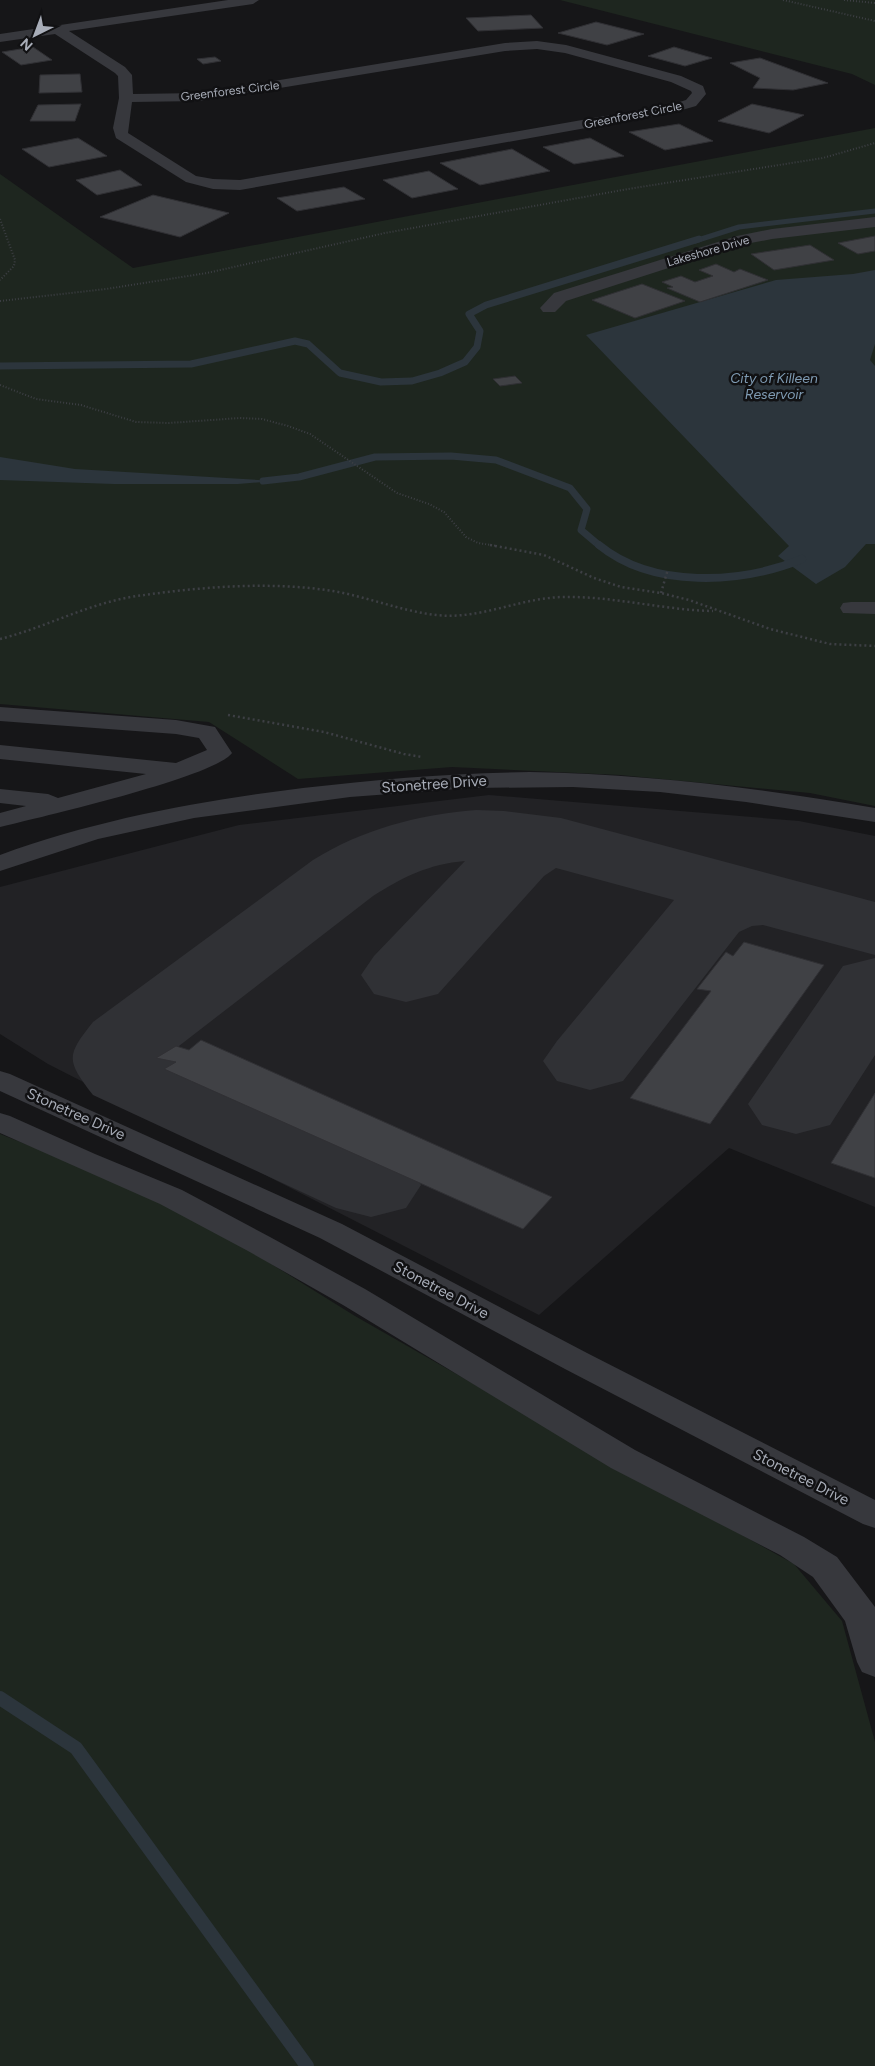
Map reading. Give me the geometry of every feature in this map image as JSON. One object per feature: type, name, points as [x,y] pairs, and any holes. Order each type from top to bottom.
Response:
[{"type":"street","points":[[0,38],[253,0]]},
{"type":"street","points":[[134,4],[154,15]]},
{"type":"street","name":"Greenforest Circle","points":[[58,30],[125,75],[126,98],[120,128],[121,135],[192,179],[213,184],[240,185],[675,108],[691,103],[700,94],[698,88],[667,76],[560,48],[520,45],[200,97],[126,98]]},
{"type":"street","name":"Lakeshore Drive","points":[[548,308],[560,297],[736,241],[772,234],[875,222]]},
{"type":"street","points":[[851,608],[875,608]]},
{"type":"street","points":[[0,714],[176,727],[207,732],[220,753],[184,770],[0,820]]},
{"type":"street","points":[[0,752],[184,770]]},
{"type":"street","name":"Stonetree Drive","points":[[0,864],[23,855],[113,829],[178,813],[338,791],[432,782],[530,779],[626,783],[719,790],[875,815]]},
{"type":"street","points":[[0,796],[67,802]]},
{"type":"street","name":"Stonetree Drive","points":[[0,1080],[331,1230],[576,1361],[875,1515]]},
{"type":"street","points":[[0,1122],[84,1162],[171,1197],[259,1244],[354,1297],[623,1459],[792,1546],[826,1567],[862,1616],[875,1662]]},
{"type":"path","points":[[783,0],[875,21]]},
{"type":"path","points":[[844,0],[875,3]]},
{"type":"path","points":[[0,301],[106,289],[207,273],[385,233],[628,189],[814,160],[875,143]]},
{"type":"path","points":[[0,219],[15,260],[14,266],[0,280]]},
{"type":"path","points":[[0,385],[36,399],[81,405],[136,422],[240,418],[262,419],[300,430],[345,456],[366,474],[397,493],[429,504],[444,512],[466,537],[478,543],[544,555],[594,578],[621,587],[661,593],[689,600],[770,629],[830,644],[875,646]]},
{"type":"path","points":[[661,593],[668,568]]},
{"type":"path","points":[[0,639],[25,634],[94,606],[120,599],[163,593],[251,588],[293,587],[332,590],[422,612],[452,616],[475,615],[549,598],[564,597],[621,601],[689,611],[716,611]]},
{"type":"path","points":[[228,715],[324,732],[404,754],[423,757]]},
{"type":"shaded area","points":[[560,0],[875,0],[875,85],[852,74]]},
{"type":"shaded area","points":[[875,128],[875,806],[810,793],[620,775],[452,767],[298,779],[209,722],[0,704],[0,174],[133,268]]},
{"type":"shaded area","points":[[489,795],[799,821],[875,836],[875,1207],[729,1148],[539,1315],[48,1064],[0,1034],[0,887],[239,825]]},
{"type":"shaded area","points":[[0,1134],[170,1201],[355,1316],[794,1564],[842,1621],[875,1742],[875,2066],[0,2066]]},
{"type":"water","name":"City of Killeen Reservoir","points":[[875,270],[875,344],[870,360],[875,366],[875,544],[866,544],[845,567],[816,584],[778,556],[789,546],[586,335],[776,280],[853,274]]},
{"type":"water","points":[[0,457],[75,469],[275,481],[238,484],[114,484],[0,480]]},
{"type":"building","points":[[531,15],[543,28],[478,31],[466,18]]},
{"type":"building","points":[[596,22],[644,34],[607,45],[558,33]]},
{"type":"building","points":[[33,47],[52,60],[21,65],[2,52]]},
{"type":"building","points":[[674,47],[712,58],[685,66],[648,56]]},
{"type":"building","points":[[215,57],[221,61],[203,64],[197,59]]},
{"type":"building","points":[[760,58],[828,83],[793,90],[753,88],[760,78],[730,63]]},
{"type":"building","points":[[80,74],[82,92],[39,93],[40,75]]},
{"type":"building","points":[[81,104],[75,121],[30,121],[38,105]]},
{"type":"building","points":[[752,104],[804,115],[769,133],[718,121]]},
{"type":"building","points":[[679,124],[713,141],[665,150],[629,132]]},
{"type":"building","points":[[78,138],[107,156],[49,167],[22,149]]},
{"type":"building","points":[[590,138],[624,156],[574,164],[543,147]]},
{"type":"building","points":[[512,149],[550,171],[480,185],[440,163]]},
{"type":"building","points":[[120,170],[142,185],[97,195],[76,180]]},
{"type":"building","points":[[429,171],[458,189],[412,198],[383,180]]},
{"type":"building","points":[[344,187],[365,199],[297,211],[277,198]]},
{"type":"building","points":[[153,195],[229,213],[180,237],[100,217]]},
{"type":"building","points":[[875,236],[875,251],[858,254],[838,243]]},
{"type":"building","points":[[810,245],[834,260],[774,270],[751,254]]},
{"type":"building","points":[[716,264],[734,272],[740,269],[768,280],[700,302],[667,288],[673,287],[662,282],[681,276],[695,282],[713,276],[699,270]]},
{"type":"building","points":[[642,284],[685,301],[635,318],[592,300]]},
{"type":"building","points":[[515,376],[522,383],[500,386],[493,379]]},
{"type":"building","points":[[744,942],[824,965],[710,1124],[630,1098],[711,991],[697,989],[726,952],[733,956]]},
{"type":"building","points":[[201,1040],[552,1197],[523,1229],[164,1069],[176,1062],[156,1058],[176,1046],[189,1050]]},
{"type":"building","points":[[875,1093],[875,1178],[831,1163]]},
{"type":"waterway","points":[[695,241],[739,227],[875,211]]},
{"type":"waterway","points":[[0,366],[191,364],[295,341],[308,344],[340,373],[381,382],[412,381],[440,373],[465,362],[477,347],[480,331],[469,314],[486,305],[699,239]]},
{"type":"waterway","points":[[263,481],[299,477],[375,457],[451,456],[496,460],[570,488],[587,509],[581,530],[600,546]]},
{"type":"waterway","points":[[599,545],[621,559],[645,569],[671,575],[698,578],[752,574],[802,559]]},
{"type":"waterway","points":[[0,1698],[76,1748],[307,2066]]},
{"type":"taxiway","points":[[371,1185],[126,1074],[120,1066],[118,1058],[120,1050],[126,1042],[343,878],[367,862],[420,842],[448,837],[504,836],[533,838],[561,843]]},
{"type":"taxiway","points":[[406,975],[514,858],[536,846],[561,843]]},
{"type":"taxiway","points":[[561,843],[875,929]]},
{"type":"taxiway","points":[[590,1061],[708,914],[733,902],[765,899]]},
{"type":"taxiway","points":[[796,1104],[875,985]]}]
